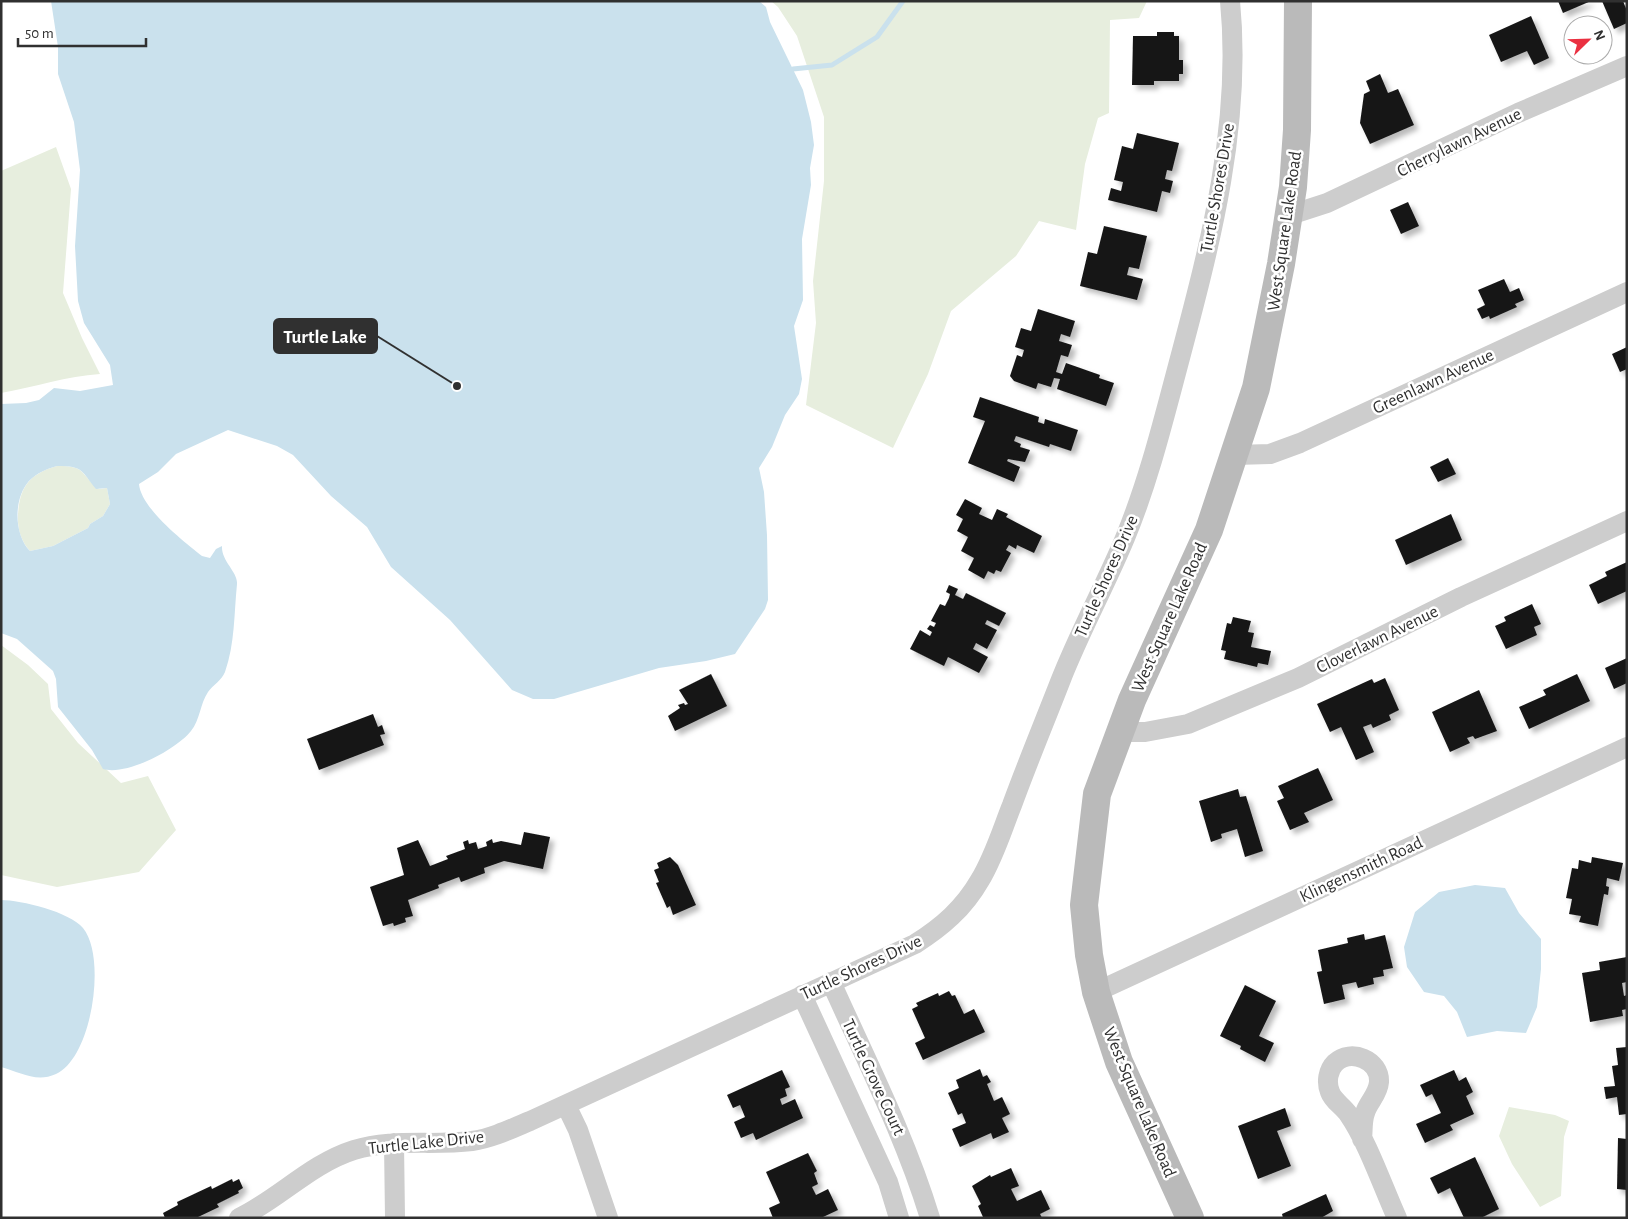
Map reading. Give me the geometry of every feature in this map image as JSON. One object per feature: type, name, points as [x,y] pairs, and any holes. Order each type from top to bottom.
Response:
[{"type":"street","name":"Turtle Shores Drive","points":[[759,1015],[915,944],[959,909],[981,879],[998,842],[1061,678],[1125,539],[1156,448],[1218,206],[1232,104],[1230,1]]},
{"type":"street","name":"West Square Lake Road","points":[[1190,1218],[1119,1062],[1096,992],[1089,955],[1084,905],[1097,794],[1119,732],[1209,530],[1256,388],[1290,215],[1297,130],[1298,1]]},
{"type":"street","name":"Cherrylawn Avenue","points":[[1290,215],[1336,200],[1518,113],[1627,66]]},
{"type":"street","name":"Greenlawn Avenue","points":[[1235,455],[1270,454],[1300,443],[1627,292]]},
{"type":"street","name":"Cloverlawn Avenue","points":[[1119,732],[1145,732],[1188,724],[1289,682],[1627,521]]},
{"type":"street","name":"Klingensmith Road","points":[[1096,992],[1627,747]]},
{"type":"street","name":"Turtle Grove Court","points":[[831,982],[916,1172],[930,1218]]},
{"type":"street","name":"Turtle Grove Court","points":[[802,995],[888,1182],[899,1218]]},
{"type":"street","name":"Turtle Lake Drive","points":[[238,1218],[262,1206],[313,1169],[334,1158],[369,1146],[394,1143],[472,1140],[496,1134],[566,1105],[759,1015]]},
{"type":"street","points":[[566,1105],[578,1130],[608,1218]]},
{"type":"street","points":[[1362,1140],[1398,1218]]},
{"type":"street","points":[[394,1143],[395,1218]]},
{"type":"street","points":[[888,1182],[916,1172]]},
{"type":"street","points":[[601,1196],[619,1218]]},
{"type":"green space","points":[[771,1],[1147,1],[1139,18],[1110,20],[1109,113],[1098,118],[1085,164],[1076,230],[1039,221],[1016,256],[951,311],[928,374],[893,448],[806,405],[816,323],[813,281],[824,181],[824,117],[797,36],[778,7]]},
{"type":"green space","points":[[56,147],[71,189],[63,293],[100,374],[63,379],[1,393],[1,171]]},
{"type":"green space","points":[[57,466],[79,469],[99,489],[107,488],[110,504],[103,516],[90,524],[88,528],[53,546],[30,551],[22,539],[18,524],[21,496],[28,483],[39,473]]},
{"type":"green space","points":[[1,645],[28,665],[48,684],[51,709],[78,743],[121,783],[148,776],[176,830],[139,872],[57,887],[1,875]]},
{"type":"green space","points":[[1509,1107],[1555,1115],[1569,1121],[1564,1137],[1561,1196],[1540,1207],[1512,1164],[1499,1136]]},
{"type":"water","points":[[51,1],[759,1],[766,7],[770,22],[803,90],[811,122],[814,145],[810,168],[811,185],[802,239],[803,300],[794,326],[802,379],[799,394],[785,415],[772,447],[759,468],[764,492],[767,535],[768,600],[765,609],[735,654],[706,661],[659,668],[554,699],[533,699],[512,690],[450,620],[391,567],[367,527],[331,496],[293,455],[277,446],[228,430],[176,454],[158,472],[139,484],[147,503],[155,513],[174,533],[202,556],[210,558],[216,549],[222,546],[224,557],[237,580],[232,639],[225,672],[222,678],[208,692],[194,727],[175,746],[138,765],[125,769],[103,769],[92,750],[58,707],[56,679],[53,671],[17,639],[1,633],[1,404],[26,403],[39,400],[54,388],[80,391],[113,385],[110,365],[84,323],[78,301],[75,246],[80,170],[74,122],[58,74],[58,47]],"holes":[[[57,466],[72,467],[81,471],[96,489],[107,488],[110,504],[103,516],[90,524],[88,528],[53,546],[30,551],[18,527],[20,497],[29,481],[49,468]]]},
{"type":"water","points":[[1475,885],[1505,888],[1519,913],[1541,939],[1541,969],[1537,1007],[1526,1033],[1497,1031],[1467,1037],[1457,1012],[1444,996],[1424,992],[1407,967],[1404,947],[1415,912],[1439,892]]},
{"type":"water","points":[[1,900],[45,908],[68,917],[83,928],[90,942],[94,961],[94,983],[92,1006],[87,1028],[79,1049],[68,1064],[56,1074],[35,1077],[1,1067]]},
{"type":"building","points":[[1558,1],[1591,1],[1563,13]]},
{"type":"building","points":[[1602,1],[1623,1],[1627,11],[1627,23],[1614,29],[1613,15],[1608,15]]},
{"type":"building","points":[[1531,16],[1549,58],[1534,65],[1527,51],[1501,62],[1489,35]]},
{"type":"building","points":[[1157,32],[1174,32],[1174,36],[1179,36],[1179,60],[1183,60],[1183,74],[1179,74],[1179,81],[1154,81],[1154,85],[1132,85],[1133,36],[1157,36]]},
{"type":"building","points":[[1380,74],[1388,93],[1398,89],[1414,125],[1370,144],[1360,123],[1364,94],[1370,91],[1366,81]]},
{"type":"building","points":[[1137,133],[1179,143],[1172,171],[1167,170],[1165,179],[1173,181],[1170,193],[1162,191],[1157,212],[1108,200],[1111,188],[1121,191],[1123,182],[1114,180],[1122,146],[1133,149]]},
{"type":"building","points":[[1408,202],[1419,226],[1401,234],[1390,210]]},
{"type":"building","points":[[1104,226],[1147,236],[1139,269],[1129,267],[1127,275],[1143,279],[1137,300],[1080,286],[1088,252],[1097,254]]},
{"type":"building","points":[[1504,279],[1510,292],[1519,288],[1524,300],[1515,304],[1517,307],[1490,319],[1489,316],[1482,319],[1477,309],[1485,305],[1478,290]]},
{"type":"building","points":[[1038,309],[1075,321],[1070,337],[1061,334],[1059,341],[1072,345],[1068,357],[1061,355],[1056,372],[1062,374],[1066,363],[1100,375],[1099,378],[1114,383],[1106,406],[1057,389],[1060,379],[1054,378],[1051,387],[1038,383],[1036,389],[1014,381],[1010,376],[1017,355],[1022,357],[1024,350],[1015,347],[1021,328],[1031,331]]},
{"type":"building","points":[[1627,347],[1627,369],[1620,372],[1612,354]]},
{"type":"building","points":[[980,397],[1039,417],[1038,422],[1044,424],[1045,419],[1078,430],[1071,451],[1050,444],[1049,447],[1016,436],[1014,441],[1021,444],[1020,447],[1030,450],[1025,462],[1008,459],[1007,461],[1020,467],[1014,482],[968,463],[985,421],[973,417]]},
{"type":"building","points":[[1448,458],[1456,474],[1438,482],[1430,467]]},
{"type":"building","points":[[965,499],[982,508],[979,514],[992,520],[997,509],[1008,514],[1006,517],[1042,536],[1034,553],[1017,545],[1016,549],[1009,545],[1006,550],[1011,553],[1001,572],[996,570],[994,574],[988,571],[984,579],[968,570],[974,558],[961,551],[968,537],[957,531],[963,519],[956,515]]},
{"type":"building","points":[[1451,514],[1462,540],[1406,565],[1395,540]]},
{"type":"building","points":[[1627,562],[1627,591],[1598,604],[1589,585],[1607,576],[1605,572]]},
{"type":"building","points":[[949,585],[958,589],[955,595],[963,599],[966,593],[1006,613],[999,626],[987,620],[985,624],[997,630],[987,649],[976,643],[973,649],[988,657],[979,673],[948,657],[944,666],[910,649],[920,630],[930,636],[932,632],[927,629],[930,625],[934,627],[936,623],[931,621],[940,604],[945,606],[949,598],[950,594],[946,592]]},
{"type":"building","points":[[1532,604],[1541,624],[1534,627],[1537,635],[1506,649],[1495,626],[1506,621],[1504,617]]},
{"type":"building","points":[[1233,617],[1251,621],[1248,632],[1254,633],[1251,647],[1271,651],[1268,665],[1258,663],[1257,667],[1224,659],[1226,651],[1221,650],[1227,623],[1231,624]]},
{"type":"building","points":[[1627,658],[1627,683],[1614,689],[1605,668]]},
{"type":"building","points":[[711,674],[727,706],[675,731],[668,716],[680,708],[678,705],[688,704],[679,690]]},
{"type":"building","points":[[1577,674],[1590,701],[1529,729],[1519,707],[1546,695],[1543,690]]},
{"type":"building","points":[[1385,678],[1399,710],[1389,715],[1391,720],[1373,728],[1371,724],[1363,727],[1374,752],[1356,760],[1341,727],[1330,732],[1317,704],[1372,679],[1374,683]]},
{"type":"building","points":[[1479,690],[1497,731],[1475,739],[1473,736],[1467,738],[1470,743],[1450,752],[1432,712]]},
{"type":"building","points":[[373,714],[378,727],[382,725],[385,734],[380,735],[384,745],[319,770],[307,739]]},
{"type":"building","points":[[1318,768],[1333,800],[1304,813],[1309,822],[1290,830],[1277,801],[1284,798],[1278,786]]},
{"type":"building","points":[[1238,789],[1240,797],[1246,796],[1263,851],[1245,857],[1237,829],[1221,834],[1222,838],[1211,842],[1199,801]]},
{"type":"building","points":[[524,832],[550,837],[543,869],[504,861],[484,868],[485,873],[461,882],[459,877],[438,885],[439,888],[408,900],[413,916],[405,918],[406,922],[394,926],[393,923],[383,926],[370,887],[404,875],[397,848],[418,840],[430,866],[448,859],[446,856],[465,849],[463,842],[468,840],[469,844],[476,842],[478,849],[487,846],[486,842],[492,839],[493,843],[501,841],[521,845]]},
{"type":"building","points":[[670,857],[678,865],[696,905],[673,915],[670,906],[667,908],[656,883],[659,882],[654,870],[659,868],[657,863]]},
{"type":"building","points":[[1592,857],[1623,863],[1619,881],[1607,878],[1608,895],[1604,894],[1598,926],[1579,922],[1581,916],[1569,914],[1572,899],[1566,898],[1572,868],[1578,869],[1579,860],[1591,863]]},
{"type":"building","points":[[1364,934],[1365,940],[1385,935],[1393,968],[1383,970],[1384,976],[1373,978],[1374,984],[1358,988],[1356,982],[1342,985],[1345,999],[1324,1004],[1317,972],[1322,971],[1318,950],[1348,943],[1347,938]]},
{"type":"building","points":[[1627,957],[1627,982],[1622,983],[1624,996],[1627,995],[1627,1009],[1622,1010],[1623,1016],[1590,1022],[1582,973],[1600,970],[1599,962]]},
{"type":"building","points":[[1245,985],[1276,1001],[1259,1036],[1274,1043],[1265,1062],[1240,1049],[1241,1046],[1220,1036]]},
{"type":"building","points":[[949,991],[952,996],[955,995],[964,1014],[974,1009],[985,1032],[923,1060],[915,1043],[925,1038],[912,1009],[918,1006],[916,1003],[938,993],[939,996]]},
{"type":"building","points":[[1627,1047],[1627,1114],[1619,1115],[1617,1097],[1606,1099],[1604,1087],[1615,1086],[1612,1066],[1618,1065],[1616,1048]]},
{"type":"building","points":[[980,1069],[983,1077],[987,1075],[991,1082],[987,1084],[994,1101],[1002,1097],[1010,1114],[1002,1118],[1009,1132],[993,1139],[991,1133],[960,1147],[952,1129],[966,1123],[962,1113],[958,1115],[948,1093],[959,1088],[956,1080]]},
{"type":"building","points":[[782,1070],[790,1087],[785,1089],[787,1096],[780,1099],[782,1105],[795,1099],[803,1118],[756,1140],[753,1133],[741,1138],[734,1122],[745,1117],[740,1105],[733,1108],[727,1095]]},
{"type":"building","points":[[1454,1070],[1459,1081],[1466,1077],[1473,1092],[1466,1096],[1474,1114],[1450,1125],[1453,1130],[1425,1143],[1416,1124],[1441,1113],[1432,1094],[1426,1097],[1420,1085]]},
{"type":"building","points":[[1285,1108],[1291,1126],[1277,1131],[1291,1166],[1258,1179],[1238,1126]]},
{"type":"building","points":[[1618,1138],[1627,1139],[1627,1190],[1617,1189]]},
{"type":"building","points":[[808,1153],[817,1171],[814,1173],[818,1184],[812,1187],[816,1195],[828,1189],[838,1210],[821,1218],[773,1218],[769,1208],[780,1203],[766,1172]]},
{"type":"building","points":[[1475,1157],[1499,1209],[1481,1218],[1464,1218],[1450,1188],[1438,1194],[1430,1178]]},
{"type":"building","points":[[1011,1168],[1019,1186],[1011,1189],[1017,1201],[1041,1190],[1050,1209],[1040,1214],[1042,1218],[983,1217],[978,1206],[981,1204],[972,1186],[990,1175],[991,1177]]},
{"type":"building","points":[[232,1179],[233,1182],[239,1179],[243,1188],[238,1191],[239,1193],[217,1204],[219,1207],[196,1218],[165,1218],[163,1213],[178,1205],[177,1202],[211,1186],[212,1189]]},
{"type":"building","points":[[1326,1194],[1333,1211],[1321,1218],[1283,1218],[1282,1214]]},
{"type":"waterway","points":[[793,69],[832,65],[877,37],[903,1]]},
{"type":"place","name":"Turtle Lake","points":[[457,386]]}]
